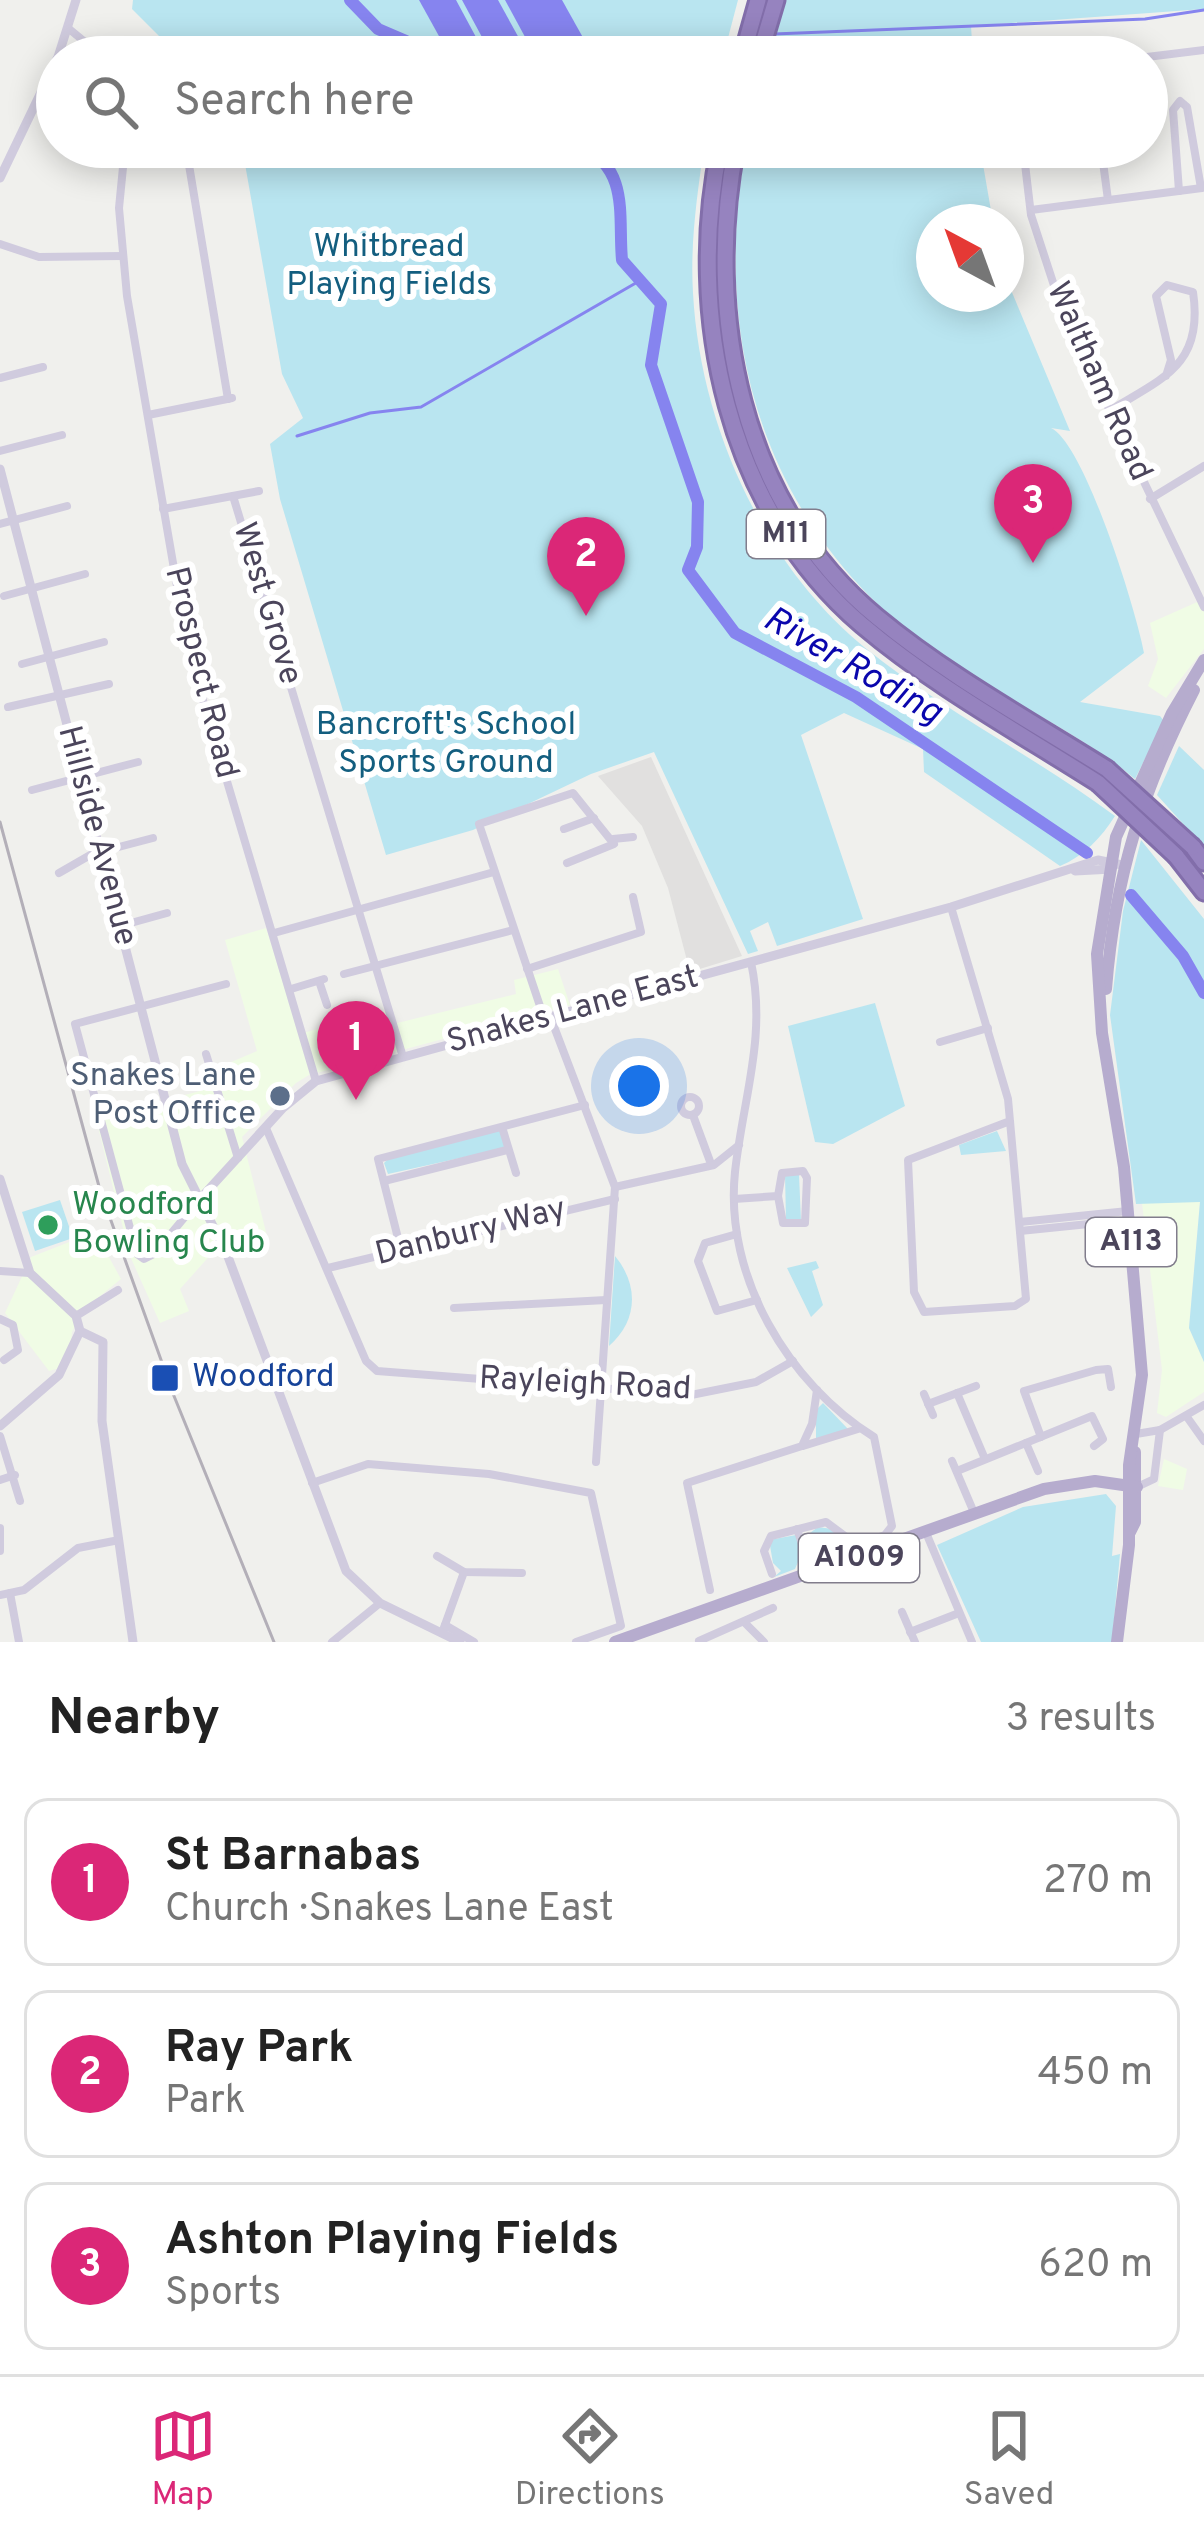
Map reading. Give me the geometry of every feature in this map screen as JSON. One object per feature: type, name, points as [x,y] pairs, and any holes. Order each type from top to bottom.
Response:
[{"type":"highway","points":[[748,36],[758,0]]},
{"type":"highway","points":[[765,36],[776,0]]},
{"type":"highway","name":"M11","points":[[717,168],[706,257],[710,327],[740,446],[767,502],[825,589],[861,624],[951,692],[1102,776],[1204,892]]},
{"type":"highway","name":"M11","points":[[733,168],[722,262],[725,316],[747,417],[781,496],[822,557],[874,614],[1102,776],[1193,847],[1204,862]]},
{"type":"main road","name":"A113","points":[[1117,1642],[1142,1375],[1097,954],[1113,864],[1150,760],[1203,665]]},
{"type":"main road","name":"A1009","points":[[621,1638],[927,1535],[1044,1489],[1103,1481],[1135,1483]]},
{"type":"street","points":[[65,36],[76,0]]},
{"type":"street","points":[[68,28],[78,36]]},
{"type":"street","points":[[1168,54],[1204,50]]},
{"type":"street","points":[[1031,211],[1202,188],[1187,107],[1180,100],[1173,110],[1179,191]]},
{"type":"street","points":[[0,178],[36,102]]},
{"type":"street","name":"Prospect Road","points":[[121,168],[122,256],[196,681],[316,1081]]},
{"type":"street","points":[[148,415],[231,398],[189,168]]},
{"type":"street","name":"Waltham Road","points":[[1026,168],[1031,211],[1063,313],[1204,607]]},
{"type":"street","points":[[1104,168],[1108,200]]},
{"type":"street","points":[[0,244],[39,257],[122,256]]},
{"type":"street","points":[[1109,411],[1166,376],[1186,361],[1198,340],[1192,292],[1184,287],[1167,286],[1156,296],[1171,360],[1166,376]]},
{"type":"street","points":[[0,378],[43,367]]},
{"type":"street","points":[[0,452],[62,435]]},
{"type":"street","points":[[1150,499],[1204,466]]},
{"type":"street","name":"Hillside Avenue","points":[[0,469],[175,1142],[256,1325],[346,1571],[380,1603]]},
{"type":"street","points":[[163,509],[259,491]]},
{"type":"street","name":"West Grove","points":[[232,496],[403,1057]]},
{"type":"street","points":[[0,524],[67,506]]},
{"type":"street","points":[[4,596],[85,574]]},
{"type":"street","points":[[22,664],[104,642]]},
{"type":"street","points":[[8,707],[109,684]]},
{"type":"street","points":[[32,790],[138,762]]},
{"type":"street","points":[[567,862],[611,847],[612,839],[571,793],[481,823],[527,969],[615,1187],[596,1462]]},
{"type":"street","points":[[564,829],[594,818]]},
{"type":"street","points":[[612,839],[633,837]]},
{"type":"street","points":[[59,873],[100,852],[153,838]]},
{"type":"street","name":"Snakes Lane East","points":[[141,1006],[74,1020],[114,1184],[140,1257],[154,1254],[266,1128],[316,1081],[1073,871],[1113,864]]},
{"type":"street","points":[[274,933],[494,872]]},
{"type":"street","points":[[527,969],[641,932],[633,897]]},
{"type":"street","points":[[951,907],[1010,1121],[1026,1299],[1019,1304],[930,1313],[917,1306],[908,1160],[1010,1121]]},
{"type":"street","points":[[119,926],[166,913]]},
{"type":"street","points":[[344,974],[513,930]]},
{"type":"street","points":[[751,962],[760,1016],[734,1177],[737,1234],[757,1300],[794,1361],[858,1430],[872,1434],[892,1526],[885,1535],[857,1545],[826,1522],[796,1529],[764,1543],[772,1574]]},
{"type":"street","points":[[291,989],[321,980],[327,1005]]},
{"type":"street","points":[[141,1006],[226,984]]},
{"type":"street","points":[[940,1042],[988,1028]]},
{"type":"street","points":[[206,1054],[238,1158]]},
{"type":"street","points":[[401,1250],[380,1158],[585,1105]]},
{"type":"street","points":[[694,1118],[712,1165],[734,1177]]},
{"type":"street","points":[[502,1126],[516,1173]]},
{"type":"street","points":[[266,1128],[328,1268]]},
{"type":"street","points":[[615,1187],[712,1165],[739,1145]]},
{"type":"street","points":[[384,1181],[508,1150]]},
{"type":"street","points":[[782,1173],[806,1174],[805,1223],[782,1223],[778,1196],[782,1173]]},
{"type":"street","points":[[0,1179],[30,1273],[76,1316],[80,1331],[72,1355],[44,1391],[0,1426]]},
{"type":"street","points":[[734,1199],[778,1196]]},
{"type":"street","name":"Danbury Way","points":[[328,1268],[615,1199]]},
{"type":"street","points":[[1020,1227],[1128,1216]]},
{"type":"street","points":[[737,1234],[705,1244],[698,1261],[717,1311],[757,1300]]},
{"type":"street","name":"Rayleigh Road","points":[[328,1268],[371,1367],[691,1395],[728,1390],[794,1361]]},
{"type":"street","points":[[0,1271],[30,1273]]},
{"type":"street","points":[[76,1316],[118,1290]]},
{"type":"street","points":[[454,1308],[606,1300]]},
{"type":"street","points":[[0,1319],[13,1325],[19,1339],[18,1350],[4,1360]]},
{"type":"street","points":[[80,1331],[103,1342],[102,1421],[134,1642]]},
{"type":"street","points":[[1041,1437],[1023,1388],[1109,1365],[1111,1387]]},
{"type":"street","points":[[932,1415],[926,1399],[976,1386]]},
{"type":"street","points":[[802,1446],[812,1424],[817,1390]]},
{"type":"street","points":[[957,1393],[985,1459]]},
{"type":"street","points":[[1136,1434],[1160,1430],[1204,1406]]},
{"type":"street","points":[[976,1516],[955,1466],[985,1459],[1092,1416],[1103,1439],[1094,1446]]},
{"type":"street","points":[[1187,1417],[1204,1442]]},
{"type":"street","points":[[710,1590],[688,1483],[695,1476],[858,1430]]},
{"type":"street","points":[[1135,1483],[1154,1478],[1160,1430]]},
{"type":"street","points":[[0,1436],[20,1501]]},
{"type":"street","points":[[1026,1443],[1038,1471]]},
{"type":"street","points":[[311,1483],[368,1464],[489,1474],[591,1493],[621,1638],[576,1642]]},
{"type":"street","points":[[0,1480],[15,1475]]},
{"type":"street","points":[[0,1528],[0,1551]]},
{"type":"street","points":[[796,1529],[813,1574]]},
{"type":"street","points":[[927,1535],[972,1642]]},
{"type":"street","points":[[19,1642],[5,1594],[24,1590],[78,1548],[119,1540]]},
{"type":"street","points":[[437,1556],[464,1572],[522,1573]]},
{"type":"street","points":[[444,1629],[464,1572]]},
{"type":"street","points":[[332,1642],[380,1603],[474,1642]]},
{"type":"street","points":[[688,1616],[699,1642],[773,1608]]},
{"type":"street","points":[[902,1612],[912,1637],[960,1613]]},
{"type":"street","points":[[745,1623],[764,1642]]},
{"type":"street","points":[[444,1629],[458,1642]]},
{"type":"shaded area","points":[[419,0],[456,0],[475,36],[439,36]]},
{"type":"shaded area","points":[[462,0],[498,0],[518,36],[481,36]]},
{"type":"shaded area","points":[[505,0],[562,0],[582,36],[524,36]]},
{"type":"shaded area","points":[[1204,599],[1204,649],[1166,698],[1148,686],[1158,659],[1150,623]]},
{"type":"shaded area","points":[[651,757],[742,956],[690,972],[668,888],[642,826],[598,776]]},
{"type":"shaded area","points":[[266,928],[299,1034],[385,1011],[389,1025],[516,994],[514,980],[558,969],[570,1005],[309,1075],[296,1083],[242,1137],[267,1236],[214,1251],[180,1289],[189,1311],[160,1323],[130,1256],[96,1119],[222,1085],[217,1068],[257,1051],[225,940]]},
{"type":"shaded area","points":[[1200,1201],[1189,1328],[1204,1362],[1204,1392],[1166,1417],[1157,1413],[1162,1370],[1142,1203]]},
{"type":"shaded area","points":[[95,1232],[121,1279],[83,1310],[72,1332],[70,1353],[60,1368],[49,1371],[5,1313],[31,1257]]},
{"type":"shaded area","points":[[1164,1459],[1187,1469],[1183,1490],[1158,1486]]},
{"type":"green space","points":[[133,0],[738,0],[729,36],[159,36],[132,9]]},
{"type":"green space","points":[[785,0],[1204,0],[1204,9],[971,26],[972,36],[775,36]]},
{"type":"green space","points":[[246,168],[701,168],[692,256],[698,342],[723,440],[767,533],[795,575],[864,647],[1115,816],[1084,852],[1060,866],[924,772],[923,749],[844,713],[801,735],[863,919],[777,946],[768,922],[750,931],[758,951],[748,954],[654,752],[591,774],[473,830],[386,855],[280,499],[270,444],[303,418],[282,374]]},
{"type":"green space","points":[[743,168],[984,168],[990,204],[916,204],[916,312],[1020,312],[1070,431],[1051,428],[1079,464],[1094,496],[1144,653],[1080,702],[1160,716],[1164,721],[1135,779],[1089,745],[941,656],[882,608],[833,554],[794,495],[765,432],[746,365],[737,295],[737,222]]},
{"type":"green space","points":[[1179,746],[1204,770],[1204,847],[1157,795]]},
{"type":"green space","points":[[1141,840],[1204,919],[1204,1362],[1189,1328],[1200,1202],[1136,1204],[1110,1015],[1123,911]]},
{"type":"green space","points":[[875,1003],[905,1106],[833,1144],[815,1142],[788,1026]]},
{"type":"green space","points":[[501,1129],[505,1148],[388,1174],[384,1163],[390,1157]]},
{"type":"green space","points":[[997,1131],[1006,1151],[961,1155],[959,1145]]},
{"type":"green space","points":[[799,1174],[801,1221],[786,1221],[785,1175]]},
{"type":"green space","name":"Woodford Bowling Club","points":[[60,1200],[73,1238],[35,1251],[22,1212]]},
{"type":"green space","points":[[615,1256],[628,1279],[632,1302],[626,1325],[609,1346]]},
{"type":"green space","points":[[816,1261],[819,1268],[812,1271],[823,1305],[811,1317],[787,1268]]},
{"type":"green space","points":[[823,1403],[848,1429],[816,1440],[816,1410]]},
{"type":"green space","points":[[1106,1494],[1116,1506],[1112,1556],[1120,1554],[1112,1642],[981,1642],[937,1545],[1023,1507]]},
{"type":"green space","points":[[818,1527],[832,1529],[848,1552],[824,1559],[810,1553],[806,1536]]},
{"type":"green space","points":[[796,1535],[801,1555],[795,1569],[774,1577],[781,1571],[773,1563],[769,1540]]},
{"type":"waterway","name":"River Roding","points":[[350,0],[378,29],[394,36]]},
{"type":"waterway","points":[[774,34],[1145,19],[1204,10]]},
{"type":"waterway","name":"River Roding","points":[[608,168],[618,196],[622,260],[661,304],[651,365],[698,502],[697,547],[688,570],[735,633],[856,697],[1087,853]]},
{"type":"waterway","points":[[297,436],[370,413],[421,407],[641,280]]},
{"type":"waterway","name":"River Roding","points":[[1131,895],[1183,956],[1204,993]]},
{"type":"railway","points":[[0,822],[100,1190],[174,1396],[274,1642]]},
{"type":"place","name":"Ashton Playing Fields","points":[[1033,563]]},
{"type":"place","name":"Ray Park","points":[[586,616]]},
{"type":"place","name":"Snakes Lane Post Office","points":[[280,1096]]},
{"type":"place","name":"St Barnabas","points":[[356,1100]]},
{"type":"place","name":"Woodford Bowling Club","points":[[48,1225]]},
{"type":"place","name":"Woodford","points":[[165,1378]]},
{"type":"park label","name":"Whitbread Playing Fields","points":[[389,267]]},
{"type":"park label","name":"Bancroft's School Sports Ground","points":[[446,745]]}]
